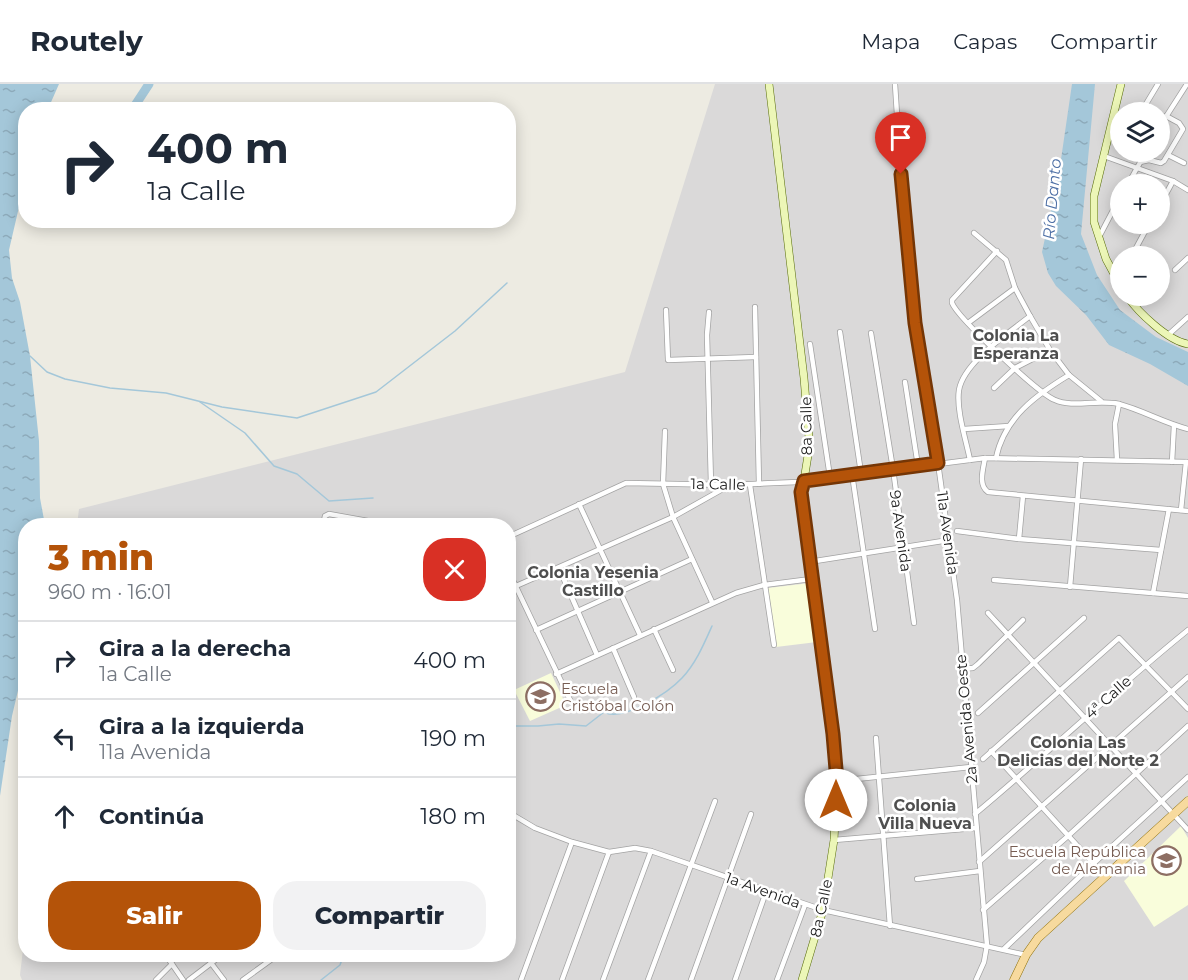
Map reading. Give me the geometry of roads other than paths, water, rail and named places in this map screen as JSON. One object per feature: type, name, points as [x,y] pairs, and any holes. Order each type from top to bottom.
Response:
[{"type":"main road","points":[[1014,980],[1026,955],[1038,938],[1188,801]]},
{"type":"street","name":"8a Calle","points":[[769,84],[804,378],[809,449],[801,500],[837,781],[834,840],[823,910],[802,980]]},
{"type":"street","name":"11a Avenida","points":[[895,84],[915,323],[957,600]]},
{"type":"street","points":[[1110,264],[1098,238],[1094,222],[1094,196],[1121,84]]},
{"type":"street","points":[[1147,102],[1158,84]]},
{"type":"street","points":[[1170,110],[1187,84]]},
{"type":"street","points":[[1170,118],[1179,123],[1183,129],[1170,152]]},
{"type":"street","points":[[1104,156],[1137,167],[1188,190]]},
{"type":"street","points":[[1170,156],[1184,163]]},
{"type":"street","points":[[1133,174],[1140,162]]},
{"type":"street","points":[[1170,188],[1173,182]]},
{"type":"street","points":[[1098,238],[1110,216]]},
{"type":"street","points":[[974,233],[1006,260],[1015,288],[1050,350],[1069,375],[1101,401]]},
{"type":"street","points":[[997,251],[952,300],[952,306],[1040,393],[1056,401],[1070,403],[1101,401],[1119,404],[1188,429]]},
{"type":"street","points":[[1175,270],[1188,258]]},
{"type":"street","points":[[968,323],[1015,288]]},
{"type":"street","points":[[1136,306],[1168,335],[1181,344],[1188,345]]},
{"type":"street","points":[[755,307],[759,484]]},
{"type":"street","points":[[666,310],[668,360],[756,357]]},
{"type":"street","points":[[709,312],[711,484]]},
{"type":"street","points":[[970,460],[959,400],[961,382],[992,346],[1030,316]]},
{"type":"street","points":[[1168,335],[1188,317]]},
{"type":"street","points":[[840,332],[861,473]]},
{"type":"street","name":"9a Avenida","points":[[871,333],[893,469],[914,623]]},
{"type":"street","points":[[810,344],[830,477]]},
{"type":"street","points":[[994,388],[1015,368],[1050,350]]},
{"type":"street","points":[[996,458],[1003,434],[1015,417],[1040,393],[1069,375]]},
{"type":"street","points":[[905,382],[918,466]]},
{"type":"street","points":[[1117,460],[1115,424],[1119,404]]},
{"type":"street","points":[[1173,462],[1174,425]]},
{"type":"street","points":[[964,429],[1008,426]]},
{"type":"street","points":[[665,431],[663,484],[673,517],[712,602]]},
{"type":"street","points":[[938,463],[985,458],[1187,462],[1181,510]]},
{"type":"street","points":[[985,458],[982,484],[988,492],[1188,511]]},
{"type":"street","points":[[1070,587],[1081,459]]},
{"type":"street","name":"1a Calle","points":[[516,533],[626,483],[750,485],[804,481],[938,463]]},
{"type":"street","points":[[852,474],[875,629]]},
{"type":"street","points":[[571,702],[516,586],[673,517],[730,485]]},
{"type":"street","points":[[750,485],[774,645]]},
{"type":"street","points":[[1020,539],[1023,496]]},
{"type":"street","points":[[579,504],[640,635]]},
{"type":"street","points":[[1153,593],[1169,509]]},
{"type":"street","points":[[325,518],[329,514],[351,518]]},
{"type":"street","points":[[957,531],[1020,539],[1161,550]]},
{"type":"street","points":[[809,562],[949,540]]},
{"type":"street","points":[[536,630],[692,559]]},
{"type":"street","points":[[559,568],[597,655]]},
{"type":"street","points":[[556,674],[712,602],[764,585],[811,579]]},
{"type":"street","points":[[994,580],[1188,596]]},
{"type":"street","name":"2a Avenida Oeste","points":[[957,600],[987,945]]},
{"type":"street","points":[[988,612],[1188,830]]},
{"type":"street","points":[[978,713],[1084,618]]},
{"type":"street","points":[[962,669],[973,668],[978,664],[1023,620]]},
{"type":"street","points":[[654,629],[673,670]]},
{"type":"street","name":"4ª Calle","points":[[975,814],[1145,664],[1188,630]]},
{"type":"street","points":[[983,759],[1119,638],[1188,709]]},
{"type":"street","points":[[613,648],[634,697]]},
{"type":"street","points":[[979,862],[1188,677]]},
{"type":"street","points":[[983,910],[1188,726]]},
{"type":"street","points":[[876,738],[890,927]]},
{"type":"street","points":[[991,751],[1105,876]]},
{"type":"street","points":[[837,781],[970,767]]},
{"type":"street","points":[[1004,949],[1188,777]]},
{"type":"street","points":[[648,980],[716,801]]},
{"type":"street","points":[[691,980],[751,814]]},
{"type":"street","name":"1a Avenida","points":[[516,817],[535,828],[572,842],[609,852],[635,848],[651,851],[823,910],[890,927],[987,945],[1026,955]]},
{"type":"street","points":[[834,840],[976,828]]},
{"type":"street","points":[[521,980],[572,842]]},
{"type":"street","points":[[603,980],[651,851]]},
{"type":"street","points":[[562,980],[609,852]]},
{"type":"street","points":[[917,879],[980,871]]},
{"type":"street","points":[[735,980],[766,892]]},
{"type":"street","points":[[777,980],[805,905]]},
{"type":"street","points":[[976,980],[984,962],[987,945]]},
{"type":"street","points":[[243,980],[268,962]]},
{"type":"street","points":[[189,980],[211,963],[224,980]]},
{"type":"street","points":[[156,980],[172,964],[183,980]]},
{"type":"water","points":[[0,84],[59,84],[51,102],[18,102],[18,211],[9,250],[12,278],[20,302],[30,356],[39,441],[40,498],[44,518],[18,518],[18,691],[0,796]]},
{"type":"water","name":"Río Danto","points":[[1072,84],[1095,84],[1081,234],[1097,275],[1110,295],[1110,306],[1117,306],[1156,337],[1188,352],[1188,386],[1150,364],[1109,345],[1086,315],[1056,286],[1048,273],[1042,252],[1059,173]]},
{"type":"waterway","points":[[137,102],[149,84]]},
{"type":"waterway","points":[[30,356],[47,372],[65,379],[110,388],[166,393],[222,407],[297,418],[376,392],[455,331],[507,283]]},
{"type":"waterway","points":[[200,402],[245,433],[274,466],[297,474],[329,501],[373,498]]},
{"type":"waterway","points":[[516,726],[559,724],[586,726],[604,712],[622,713],[645,704],[667,691],[687,672],[712,626]]},
{"type":"waterway","points":[[321,980],[341,962]]},
{"type":"place","name":"Escuela Cristóbal Colón","points":[[540,697]]},
{"type":"place","name":"Escuela República de Alemania","points":[[1167,860]]},
{"type":"district","name":"Colonia La Esperanza","points":[[1016,344]]},
{"type":"district","name":"Colonia Yesenia Castillo","points":[[593,581]]},
{"type":"district","name":"Colonia Las Delicias del Norte 2","points":[[1078,751]]},
{"type":"district","name":"Colonia Villa Nueva","points":[[925,814]]}]
